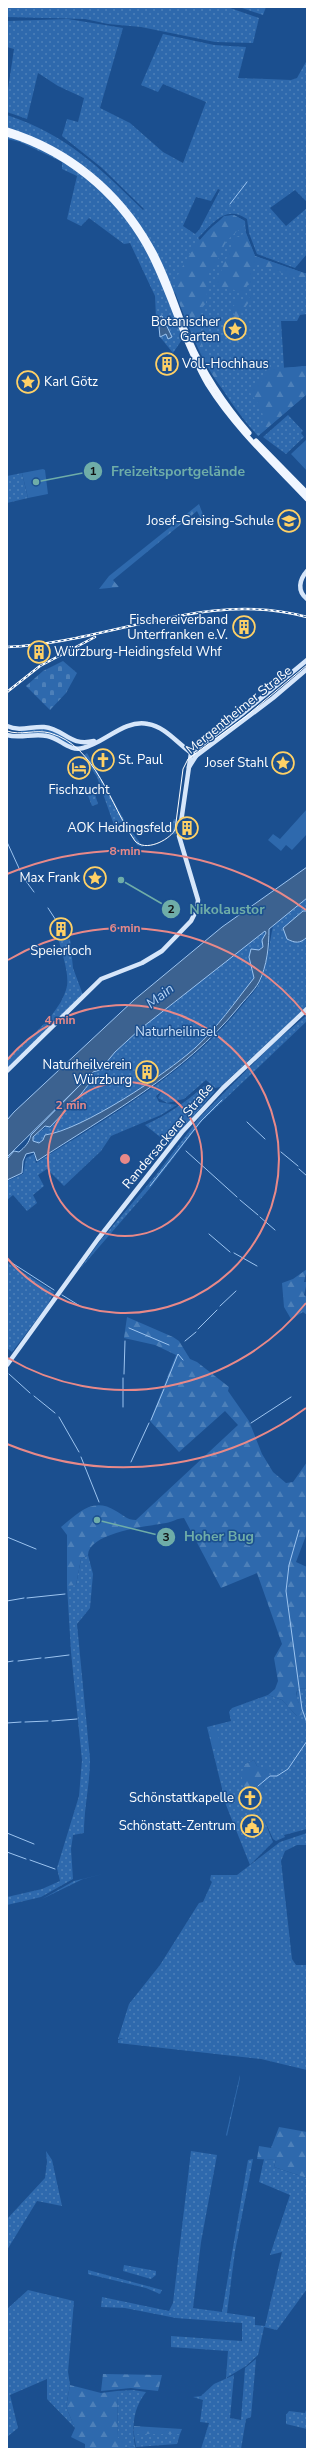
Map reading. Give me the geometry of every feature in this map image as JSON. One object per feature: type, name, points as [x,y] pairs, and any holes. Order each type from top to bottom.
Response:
[{"type":"main road","points":[[7,130],[55,150],[102,184],[138,225],[152,248],[190,350],[217,398],[247,436],[307,498]]},
{"type":"main road","points":[[7,134],[30,142],[62,158],[105,192],[139,234],[165,280]]},
{"type":"main road","points":[[167,287],[194,349],[220,396],[249,433],[307,492]]},
{"type":"main road","points":[[307,571],[300,582],[300,590],[307,599]]},
{"type":"main road","name":"Mergentheimer Straße","points":[[7,1070],[101,979],[153,957],[191,921],[197,909],[198,900],[179,836],[187,770],[191,753],[242,714],[307,660]]},
{"type":"main road","name":"Mergentheimer Straße","points":[[187,770],[196,756],[274,698],[307,669]]},
{"type":"main road","points":[[9,735],[46,735],[76,749],[85,748],[138,723],[159,727],[196,756]]},
{"type":"main road","points":[[7,726],[12,728],[48,728],[78,743],[100,740]]},
{"type":"main road","name":"Randersackerer Straße","points":[[7,1365],[98,1239],[202,1110],[307,1009]]},
{"type":"green space","points":[[7,7],[227,7],[259,18],[253,43],[215,42],[141,27],[108,24],[85,19],[7,17]]},
{"type":"green space","points":[[239,7],[266,7],[263,15]]},
{"type":"green space","points":[[68,19],[123,28],[100,108],[130,123],[163,152],[183,163],[206,102],[163,84],[158,92],[141,85],[163,34],[214,45],[246,47],[238,78],[291,80],[297,78],[307,60],[307,202],[295,190],[270,208],[286,226],[307,208],[307,254],[295,268],[257,254],[249,233],[247,219],[239,215],[232,214],[224,216],[234,215],[245,221],[246,233],[255,256],[307,274],[307,314],[300,315],[297,321],[281,321],[284,368],[307,366],[307,394],[258,436],[232,403],[210,368],[191,331],[175,292],[168,300],[183,338],[173,353],[160,337],[166,334],[162,316],[156,318],[155,296],[130,243],[124,244],[89,218],[81,226],[67,219],[77,176],[62,169],[62,162],[20,142],[7,139],[7,115],[47,132],[81,154],[112,180],[143,210],[144,209],[102,168],[62,136],[67,119],[78,122],[84,98],[58,86],[38,73],[27,119],[7,112],[7,96],[14,49],[7,47],[7,21]],"holes":[[[218,189],[220,190],[199,230],[195,234],[183,226],[196,197],[211,201]],[[224,216],[200,240],[198,238],[214,222]]]},
{"type":"green space","points":[[234,215],[243,220],[245,226],[229,238],[216,264],[209,272],[206,303],[195,317],[203,347],[229,396],[220,386],[204,361],[185,319],[175,292],[175,287],[176,280],[185,262],[200,240],[217,223],[226,217]]},
{"type":"green space","points":[[246,233],[255,256],[307,274],[307,282],[257,264],[252,266],[251,283],[244,288],[246,295],[227,287],[217,287],[214,280],[219,275],[223,276],[221,269],[234,238]]},
{"type":"green space","points":[[253,296],[236,321],[229,321],[235,315],[230,309],[237,303],[237,298],[242,300]]},
{"type":"green space","points":[[307,366],[307,394],[258,436],[263,422],[263,416],[260,407],[248,390],[263,380],[267,369]]},
{"type":"green space","points":[[288,415],[303,431],[301,433],[304,437],[286,454],[263,437]]},
{"type":"green space","points":[[307,439],[307,471],[291,454]]},
{"type":"green space","points":[[43,469],[45,470],[48,494],[28,498],[22,473]]},
{"type":"green space","points":[[22,473],[28,498],[7,503],[7,476]]},
{"type":"green space","points":[[199,504],[205,520],[202,521],[197,511],[113,580],[119,587],[99,589],[109,576]]},
{"type":"green space","points":[[63,661],[77,673],[66,693],[50,710],[26,686],[43,671]]},
{"type":"green space","points":[[45,729],[55,732],[73,743],[71,746],[59,739],[21,735],[21,731]]},
{"type":"green space","points":[[87,753],[127,825],[143,847],[137,845],[122,822],[114,825],[97,777],[83,756]]},
{"type":"green space","points":[[94,791],[98,804],[92,806],[87,793]]},
{"type":"green space","points":[[307,809],[307,834],[292,850],[286,845],[281,851],[268,840],[273,834],[280,839]]},
{"type":"green space","points":[[174,819],[177,819],[176,834],[171,835],[169,831]]},
{"type":"green space","points":[[307,898],[307,1006],[220,1087],[215,1088],[206,1080],[184,1099],[167,1103],[158,1098],[162,1091],[156,1096],[159,1102],[177,1105],[161,1115],[111,1136],[101,1151],[64,1186],[47,1169],[38,1175],[44,1186],[33,1195],[37,1203],[27,1211],[13,1195],[7,1200],[7,1181],[23,1174],[26,1158],[34,1154],[36,1163],[118,1111],[170,1074],[195,1054],[218,1032],[251,995],[260,982],[267,961],[273,926]]},
{"type":"green space","name":"Naturheilinsel","points":[[265,931],[263,947],[249,957],[254,978],[218,1023],[195,1048],[165,1072],[123,1100],[80,1123],[61,1131],[45,1135],[43,1140],[39,1143],[33,1141],[33,1137],[63,1114],[68,1103],[82,1093],[91,1082],[86,1080],[89,1075],[100,1070],[115,1052],[139,1030]]},
{"type":"green space","points":[[70,939],[73,968],[83,995],[7,1068],[7,1058],[42,1026],[58,1007],[64,996],[67,986],[67,975],[59,941]]},
{"type":"green space","points":[[307,1015],[307,1021],[201,1122],[151,1187],[80,1269],[100,1241],[156,1175],[199,1118],[276,1041]]},
{"type":"green space","points":[[204,1086],[215,1091],[169,1144],[145,1125],[176,1108]]},
{"type":"green space","points":[[8,1263],[54,1292],[47,1306],[12,1352],[7,1348]]},
{"type":"green space","points":[[307,1269],[304,1282],[307,1282],[304,1295],[307,1297],[307,1315],[303,1312],[291,1319],[284,1307],[282,1283],[293,1279]]},
{"type":"green space","points":[[127,1317],[179,1341],[190,1359],[197,1362],[229,1387],[228,1391],[249,1421],[262,1454],[273,1472],[286,1483],[293,1482],[307,1462],[307,1533],[296,1562],[307,1567],[307,1689],[298,1688],[296,1694],[298,1702],[304,1709],[302,1715],[297,1716],[282,1700],[268,1695],[275,1689],[278,1681],[274,1658],[282,1644],[257,1573],[221,1588],[184,1518],[135,1528],[98,1541],[91,1547],[88,1555],[81,1559],[76,1585],[67,1586],[67,1535],[61,1527],[86,1508],[100,1505],[108,1507],[128,1518],[136,1520],[238,1425],[225,1411],[179,1452],[150,1421],[176,1355],[155,1345],[124,1338]]},
{"type":"green space","points":[[88,1555],[93,1574],[90,1608],[77,1624],[90,1759],[84,1833],[73,1835],[71,1849],[73,1879],[41,1897],[7,1905],[7,1897],[42,1889],[60,1881],[57,1868],[79,1796],[82,1760],[71,1652],[67,1586],[76,1585],[81,1559]]},
{"type":"green space","points":[[298,1688],[307,1689],[307,1829],[284,1835],[285,1837],[276,1841],[273,1839],[263,1817],[273,1842],[250,1865],[226,1805],[207,1727],[231,1721],[229,1712],[232,1708],[268,1695],[282,1700],[297,1716],[299,1703],[296,1698]],"holes":[[[254,1760],[257,1766],[263,1769],[262,1782],[264,1788],[254,1794],[244,1769],[245,1764]]]},
{"type":"green space","points":[[216,1727],[221,1747],[214,1749],[209,1728]]},
{"type":"green space","points":[[254,1760],[257,1766],[267,1769],[269,1774],[262,1782],[264,1788],[263,1794],[259,1796],[242,1785],[242,1772],[245,1764]]},
{"type":"green space","points":[[307,1833],[307,1845],[297,1845],[285,1851],[281,1861],[292,1959],[296,1965],[307,1965],[307,2070],[261,2059],[118,2043],[118,2040],[123,2038],[118,2039],[129,2004],[160,1965],[199,1903],[203,1902],[212,1882],[210,1880],[211,1875],[237,1875],[280,1842]]},
{"type":"green space","points":[[103,1874],[83,1879],[42,1899],[74,1881]]},
{"type":"green space","points":[[240,2075],[240,2078],[227,2136],[226,2135]]},
{"type":"green space","points":[[279,2127],[307,2132],[307,2178],[274,2167],[276,2160],[257,2159],[259,2146],[271,2148]]},
{"type":"green space","points":[[46,2151],[52,2160],[62,2206],[37,2201],[7,2250],[7,2219],[45,2178],[47,2162]]},
{"type":"green space","points":[[191,2151],[217,2155],[201,2242],[193,2308],[222,2312],[248,2160],[253,2159],[235,2251],[227,2313],[255,2317],[255,2325],[265,2326],[282,2252],[270,2255],[290,2195],[259,2182],[264,2159],[276,2160],[274,2167],[307,2178],[307,2289],[277,2330],[264,2327],[258,2355],[246,2366],[226,2378],[228,2351],[171,2347],[171,2336],[242,2341],[242,2323],[176,2318],[125,2308],[101,2307],[102,2297],[169,2311],[173,2303]]},
{"type":"green space","points":[[124,2265],[156,2271],[156,2275],[151,2279],[123,2271]]},
{"type":"green space","points":[[88,2270],[162,2290],[160,2294],[146,2288],[88,2274]]},
{"type":"green space","points":[[28,2290],[74,2301],[68,2372],[70,2385],[66,2407],[75,2428],[47,2399],[47,2379],[10,2395],[18,2428],[7,2437],[7,2309]]},
{"type":"green space","points":[[256,2359],[251,2417],[246,2419],[241,2449],[201,2449],[209,2423],[200,2422],[203,2400],[193,2397],[201,2396],[214,2384],[234,2375],[230,2418],[241,2420],[245,2368]]},
{"type":"green space","points":[[103,2374],[162,2375],[158,2391],[131,2388],[101,2391]]},
{"type":"green space","points":[[70,2385],[101,2393],[117,2391],[118,2438],[123,2437],[124,2448],[135,2446],[136,2449],[85,2449],[85,2444],[71,2437],[75,2428],[66,2407]]},
{"type":"green space","points":[[133,2390],[146,2392],[138,2405],[134,2418],[135,2446],[124,2448],[118,2438],[117,2391]]},
{"type":"green space","points":[[307,2407],[307,2429],[286,2424],[286,2415],[289,2411],[305,2413]]},
{"type":"green space","points":[[134,2426],[182,2429],[180,2434],[134,2434]]},
{"type":"green space","points":[[134,2434],[180,2434],[177,2444],[136,2447]]},
{"type":"water","points":[[162,316],[172,337],[168,339],[166,334],[160,337],[158,317]]},
{"type":"water","name":"Main","points":[[307,867],[307,898],[269,929],[267,956],[259,982],[217,1032],[169,1073],[117,1110],[37,1161],[34,1152],[26,1154],[23,1161],[22,1173],[7,1180],[7,1159],[14,1151],[19,1152],[28,1143],[31,1135],[82,1083],[7,1157],[7,1120],[134,1000],[222,927]],"holes":[[[265,931],[266,933],[262,940],[263,947],[259,950],[251,949],[249,957],[254,978],[218,1023],[195,1048],[145,1086],[101,1112],[61,1131],[45,1135],[43,1140],[39,1143],[33,1141],[33,1137],[45,1126],[50,1127],[70,1106],[69,1103],[81,1094],[91,1082],[91,1079],[86,1080],[93,1072],[100,1070],[115,1052],[139,1030]]]},
{"type":"water","points":[[303,911],[307,911],[307,937],[302,941],[297,942],[287,939],[283,928]]},
{"type":"waterway","points":[[230,204],[247,182]]},
{"type":"waterway","points":[[7,842],[23,877],[34,892]]},
{"type":"waterway","points":[[48,908],[63,931]]},
{"type":"waterway","points":[[150,1186],[201,1121],[222,1100]]},
{"type":"waterway","points":[[247,1122],[265,1139]]},
{"type":"waterway","points":[[186,1151],[237,1197]]},
{"type":"waterway","points":[[281,1152],[298,1166]]},
{"type":"waterway","points":[[299,1169],[307,1176]]},
{"type":"waterway","points":[[240,1200],[258,1215]]},
{"type":"waterway","points":[[260,1217],[275,1230]]},
{"type":"waterway","points":[[209,1234],[230,1252]]},
{"type":"waterway","points":[[234,1253],[257,1266]]},
{"type":"waterway","points":[[9,1261],[54,1290]]},
{"type":"waterway","points":[[220,1306],[236,1291]]},
{"type":"waterway","points":[[62,1295],[80,1306]]},
{"type":"waterway","points":[[198,1329],[217,1310]]},
{"type":"waterway","points":[[129,1328],[169,1345]]},
{"type":"waterway","points":[[185,1341],[196,1332]]},
{"type":"waterway","points":[[124,1374],[125,1341]]},
{"type":"waterway","points":[[165,1386],[178,1354],[183,1360]]},
{"type":"waterway","points":[[9,1374],[30,1393]]},
{"type":"waterway","points":[[123,1378],[123,1407]]},
{"type":"waterway","points":[[151,1420],[164,1389]]},
{"type":"waterway","points":[[34,1396],[55,1413]]},
{"type":"waterway","points":[[251,1423],[291,1397]]},
{"type":"waterway","points":[[59,1417],[79,1452]]},
{"type":"waterway","points":[[131,1462],[149,1423]]},
{"type":"waterway","points":[[81,1457],[99,1502]]},
{"type":"waterway","points":[[299,1530],[289,1565],[286,1591],[302,1709],[307,1723]]},
{"type":"waterway","points":[[7,1537],[36,1549]]},
{"type":"waterway","points":[[27,1598],[65,1594]]},
{"type":"waterway","points":[[7,1601],[24,1598]]},
{"type":"waterway","points":[[45,1658],[69,1655]]},
{"type":"waterway","points":[[18,1661],[41,1658]]},
{"type":"waterway","points":[[7,1662],[13,1661]]},
{"type":"waterway","points":[[52,1721],[77,1719]]},
{"type":"waterway","points":[[25,1722],[48,1721]]},
{"type":"waterway","points":[[7,1723],[21,1722]]},
{"type":"waterway","points":[[258,1786],[270,1776],[277,1776],[288,1769],[307,1741]]},
{"type":"waterway","points":[[7,1833],[34,1844]]},
{"type":"waterway","points":[[7,1852],[26,1859]]},
{"type":"waterway","points":[[30,1860],[55,1869]]},
{"type":"tram line","points":[[7,731],[18,733],[44,732],[66,740],[79,750],[91,763],[135,841],[144,845],[156,844],[167,838],[175,830],[183,769],[188,759],[245,717],[307,665]]},
{"type":"railway","points":[[7,647],[82,637],[194,613],[231,609],[269,610],[307,617]]},
{"type":"railway","points":[[7,692],[40,666],[95,637]]},
{"type":"place","name":"Botanischer Garten","points":[[235,329]]},
{"type":"place","name":"Voll-Hochhaus","points":[[167,364]]},
{"type":"place","name":"Karl Götz","points":[[28,382]]},
{"type":"place","name":"Freizeitsportgelände","points":[[36,482]]},
{"type":"place","name":"Josef-Greising-Schule","points":[[289,521]]},
{"type":"place","name":"Fischereiverband Unterfranken e.V.","points":[[244,627]]},
{"type":"place","name":"Würzburg-Heidingsfeld Whf","points":[[39,652]]},
{"type":"place","name":"St. Paul","points":[[103,760]]},
{"type":"place","name":"Josef Stahl","points":[[283,763]]},
{"type":"place","name":"Fischzucht","points":[[79,768]]},
{"type":"place","name":"AOK Heidingsfeld","points":[[187,828]]},
{"type":"place","name":"Max Frank","points":[[95,878]]},
{"type":"place","name":"Nikolaustor","points":[[121,880]]},
{"type":"place","name":"Speierloch","points":[[61,929]]},
{"type":"place","name":"Naturheilverein Würzburg","points":[[147,1072]]},
{"type":"place","name":"Hoher Bug","points":[[97,1520]]},
{"type":"place","name":"Schönstattkapelle","points":[[250,1798]]},
{"type":"place","name":"Schönstatt-Zentrum","points":[[252,1826]]}]
